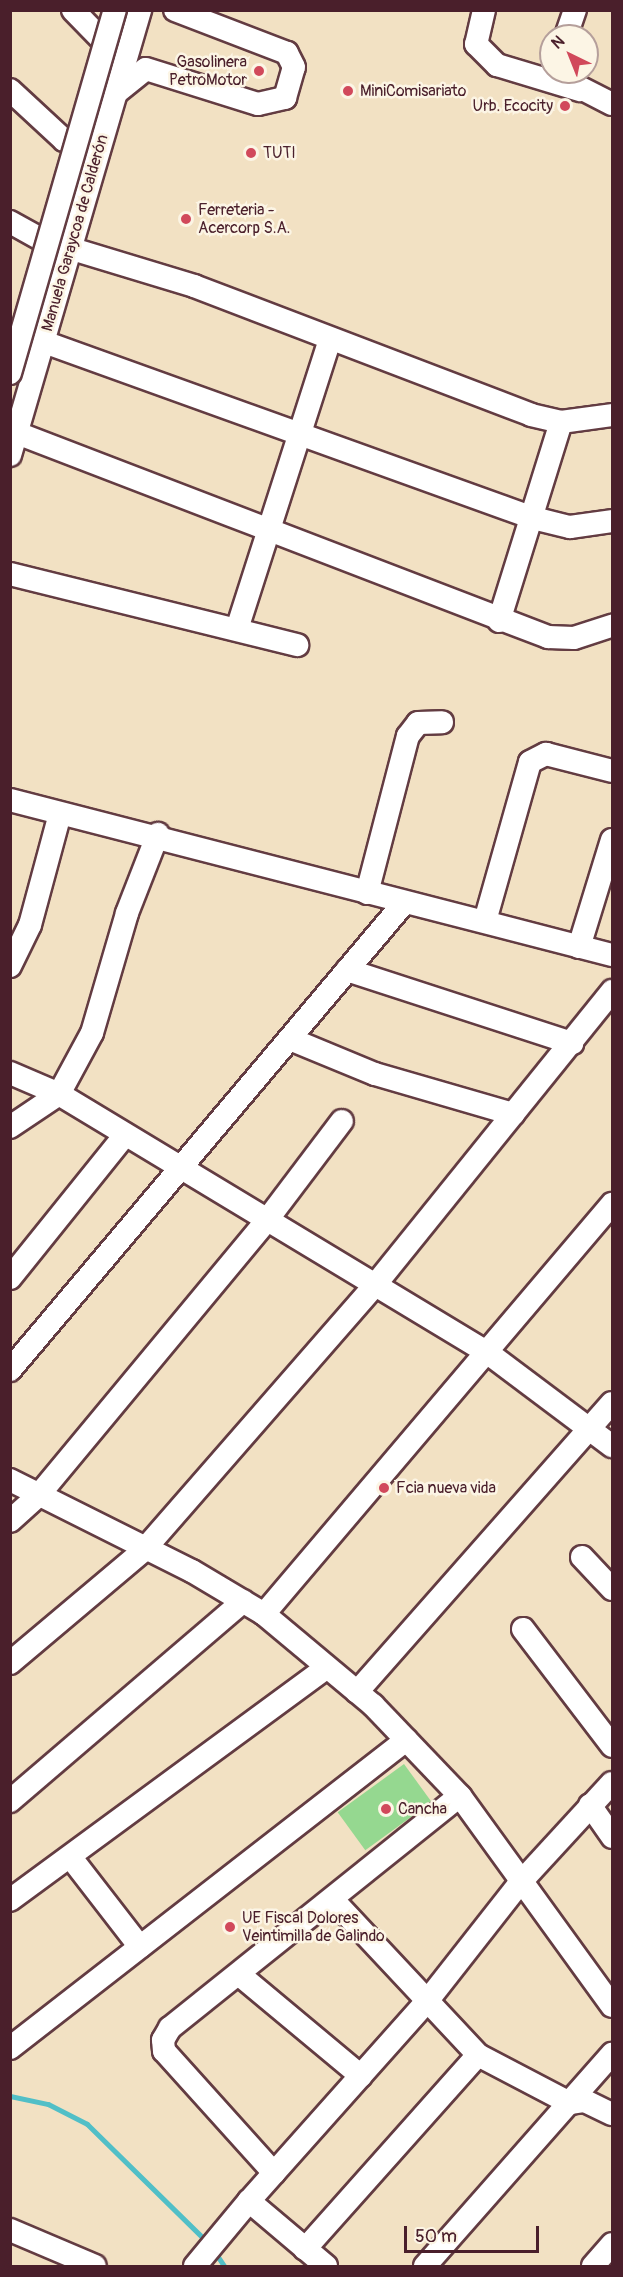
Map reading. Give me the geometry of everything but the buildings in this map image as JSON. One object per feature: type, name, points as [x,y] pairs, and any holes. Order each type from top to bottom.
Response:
[{"type":"street","points":[[73,10],[107,45]]},
{"type":"street","name":"Manuela Garaycoa de Calderón","points":[[12,363],[46,242],[107,45],[115,10]]},
{"type":"street","name":"Manuela Garaycoa de Calderón","points":[[10,455],[140,10]]},
{"type":"street","points":[[116,94],[146,69],[258,104],[285,98],[294,67],[287,53],[175,10]]},
{"type":"street","points":[[484,10],[476,44],[497,65],[580,90],[612,104]]},
{"type":"street","points":[[573,84],[580,90]]},
{"type":"street","points":[[10,90],[45,124],[76,144],[99,146]]},
{"type":"street","points":[[10,222],[46,242]]},
{"type":"street","points":[[69,248],[194,286],[330,339],[561,422],[612,415]]},
{"type":"street","points":[[237,629],[268,530],[302,438],[330,339]]},
{"type":"street","points":[[44,342],[302,438],[533,518],[570,527],[612,521]]},
{"type":"street","points":[[499,621],[533,518],[561,422]]},
{"type":"street","points":[[17,433],[499,621],[548,637],[574,638],[612,626]]},
{"type":"street","points":[[10,574],[297,645]]},
{"type":"street","points":[[367,893],[408,736],[418,723],[442,722]]},
{"type":"street","points":[[485,921],[530,762],[546,754],[612,771]]},
{"type":"street","points":[[10,800],[89,822],[147,833],[404,903],[485,921],[612,955]]},
{"type":"street","points":[[10,966],[30,925],[60,814]]},
{"type":"street","points":[[10,1127],[49,1092],[92,1034],[127,913],[147,833]]},
{"type":"street","points":[[579,947],[612,840]]},
{"type":"street","points":[[10,1370],[404,903]]},
{"type":"street","points":[[347,970],[572,1044]]},
{"type":"street","points":[[10,1663],[144,1551],[375,1285],[572,1044],[612,991]]},
{"type":"street","points":[[290,1039],[375,1074],[513,1114]]},
{"type":"street","points":[[10,1073],[125,1135],[488,1353],[590,1427],[612,1446]]},
{"type":"street","points":[[10,1521],[38,1496],[267,1220],[342,1121]]},
{"type":"street","points":[[10,1278],[125,1135]]},
{"type":"street","points":[[264,1614],[488,1353],[612,1204]]},
{"type":"street","points":[[357,1692],[612,1403]]},
{"type":"street","points":[[10,1480],[243,1601],[264,1614],[357,1692],[460,1796],[519,1884],[612,2006]]},
{"type":"street","points":[[582,1557],[612,1589]]},
{"type":"street","points":[[10,1801],[243,1601]]},
{"type":"street","points":[[523,1629],[612,1746]]},
{"type":"street","points":[[10,1900],[72,1859],[327,1668]]},
{"type":"street","points":[[10,2048],[406,1740]]},
{"type":"street","points":[[195,2266],[249,2201],[428,2000],[519,1884],[612,1783]]},
{"type":"street","points":[[274,2173],[164,2051],[170,2028],[241,1976],[460,1796]]},
{"type":"street","points":[[590,1805],[612,1837]]},
{"type":"street","points":[[72,1859],[140,1947]]},
{"type":"street","points":[[334,1901],[478,2055],[570,2103],[585,2101],[612,2115]]},
{"type":"street","points":[[241,1976],[361,2076]]},
{"type":"street","points":[[425,2266],[612,2054]]},
{"type":"street","points":[[305,2249],[478,2055]]},
{"type":"street","points":[[249,2201],[326,2266]]},
{"type":"street","points":[[10,2229],[94,2266]]},
{"type":"street","points":[[593,2266],[612,2244]]},
{"type":"green space","name":"Cancha","points":[[404,1764],[432,1802],[365,1850],[338,1812]]},
{"type":"waterway","points":[[10,2096],[48,2104],[87,2124],[208,2243]]},
{"type":"waterway","points":[[214,2251],[224,2266]]},
{"type":"place","name":"Gasolinera PetroMotor","points":[[259,71]]},
{"type":"place","name":"MiniComisariato","points":[[348,91]]},
{"type":"place","name":"Urb. Ecocity","points":[[565,106]]},
{"type":"place","name":"TUTI","points":[[251,153]]},
{"type":"place","name":"Ferreteria - Acercorp S.A.","points":[[186,219]]},
{"type":"place","name":"Fcia nueva vida","points":[[384,1488]]},
{"type":"place","name":"Cancha","points":[[386,1809]]},
{"type":"place","name":"UE Fiscal Dolores Veintimilla de Galindo","points":[[230,1927]]}]
